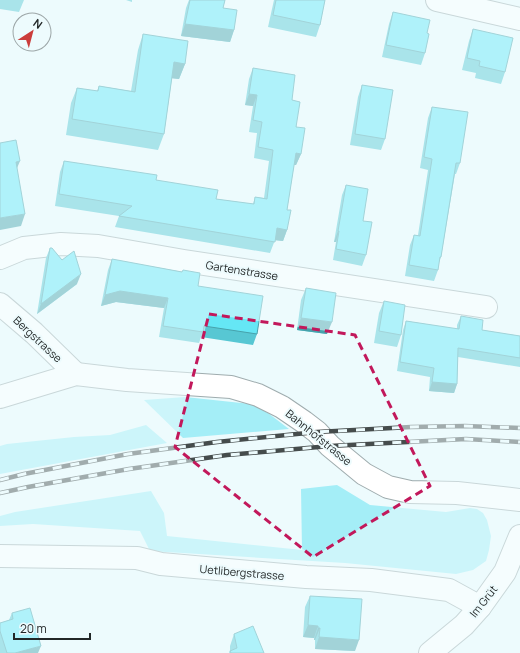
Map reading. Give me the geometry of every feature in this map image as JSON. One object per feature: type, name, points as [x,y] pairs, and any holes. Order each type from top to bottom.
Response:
[{"type":"street","points":[[437,0],[520,19]]},
{"type":"street","name":"Gartenstrasse","points":[[0,258],[24,248],[61,244],[98,246],[184,261],[486,307]]},
{"type":"street","name":"Bergstrasse","points":[[0,304],[34,332],[76,374]]},
{"type":"street","name":"Bahnhofstrasse","points":[[0,397],[76,374],[127,380],[231,386],[258,395],[282,407],[304,422],[364,474],[388,487],[410,492],[457,493],[520,500]]},
{"type":"street","name":"Im Grüt","points":[[430,653],[464,625],[480,607],[505,572],[520,536]]},
{"type":"street","name":"Uetlibergstrasse","points":[[0,556],[137,558],[161,564],[306,577],[372,580],[449,590],[480,607]]},
{"type":"highlighted area","points":[[209,314],[355,335],[430,486],[313,557],[175,447]]},
{"type":"shaded area","points":[[185,397],[251,404],[268,413],[289,429],[183,438],[144,400]]},
{"type":"shaded area","points":[[146,425],[167,443],[0,474],[0,446],[74,437],[110,435]]},
{"type":"shaded area","points":[[337,485],[370,505],[446,512],[470,508],[477,509],[483,513],[487,520],[491,536],[486,561],[473,570],[456,574],[345,563],[150,551],[140,531],[33,524],[0,526],[0,516],[15,512],[151,491],[164,513],[167,536],[302,550],[301,489]]},
{"type":"building","points":[[190,0],[225,0],[223,8],[237,10],[234,30],[185,24]]},
{"type":"building","points":[[276,0],[325,0],[320,25],[273,15]]},
{"type":"building","points":[[393,12],[430,20],[425,53],[386,45]]},
{"type":"building","points":[[473,29],[513,38],[505,72],[479,66],[480,61],[467,58]]},
{"type":"building","points":[[143,34],[188,41],[185,64],[174,62],[164,134],[72,119],[77,88],[98,91],[99,86],[135,92]]},
{"type":"building","points":[[253,68],[295,75],[292,100],[300,102],[296,127],[305,128],[301,154],[296,153],[287,210],[291,210],[287,230],[277,228],[275,242],[119,216],[132,206],[59,194],[64,161],[157,175],[156,180],[218,190],[216,199],[254,204],[255,197],[267,199],[273,150],[258,147],[262,122],[253,120],[257,95],[249,94]]},
{"type":"building","points":[[362,85],[393,90],[385,139],[355,134]]},
{"type":"building","points":[[432,107],[468,112],[460,163],[456,163],[438,270],[409,265],[414,235],[420,236],[432,159],[424,157]]},
{"type":"building","points":[[16,140],[20,161],[16,162],[25,214],[0,218],[0,143]]},
{"type":"building","points":[[346,185],[368,189],[363,221],[372,222],[366,255],[336,249]]},
{"type":"building","points":[[50,248],[52,248],[62,260],[74,251],[81,274],[41,304]]},
{"type":"building","points":[[112,259],[182,272],[183,270],[200,273],[198,286],[263,296],[257,334],[204,326],[203,332],[163,326],[168,298],[120,291],[105,295]]},
{"type":"building","points":[[306,288],[336,293],[332,322],[301,318]]},
{"type":"building","points":[[384,301],[405,305],[401,335],[379,331]]},
{"type":"building","points":[[461,316],[483,320],[482,330],[520,336],[520,358],[458,348],[457,384],[432,382],[434,368],[400,362],[406,321],[459,329]]},
{"type":"building","points":[[310,596],[362,599],[359,640],[319,637],[320,628],[318,628],[318,626],[308,625]]},
{"type":"building","points":[[30,608],[41,646],[15,653],[7,653],[0,631],[0,623],[13,619],[12,613]]},
{"type":"building","points":[[253,626],[264,653],[231,653],[230,651],[237,648],[234,634]]},
{"type":"railway","points":[[0,480],[128,454],[217,442],[317,432],[411,427],[465,426],[520,428]]},
{"type":"railway","points":[[0,493],[129,469],[227,455],[330,446],[466,439],[520,442]]}]
